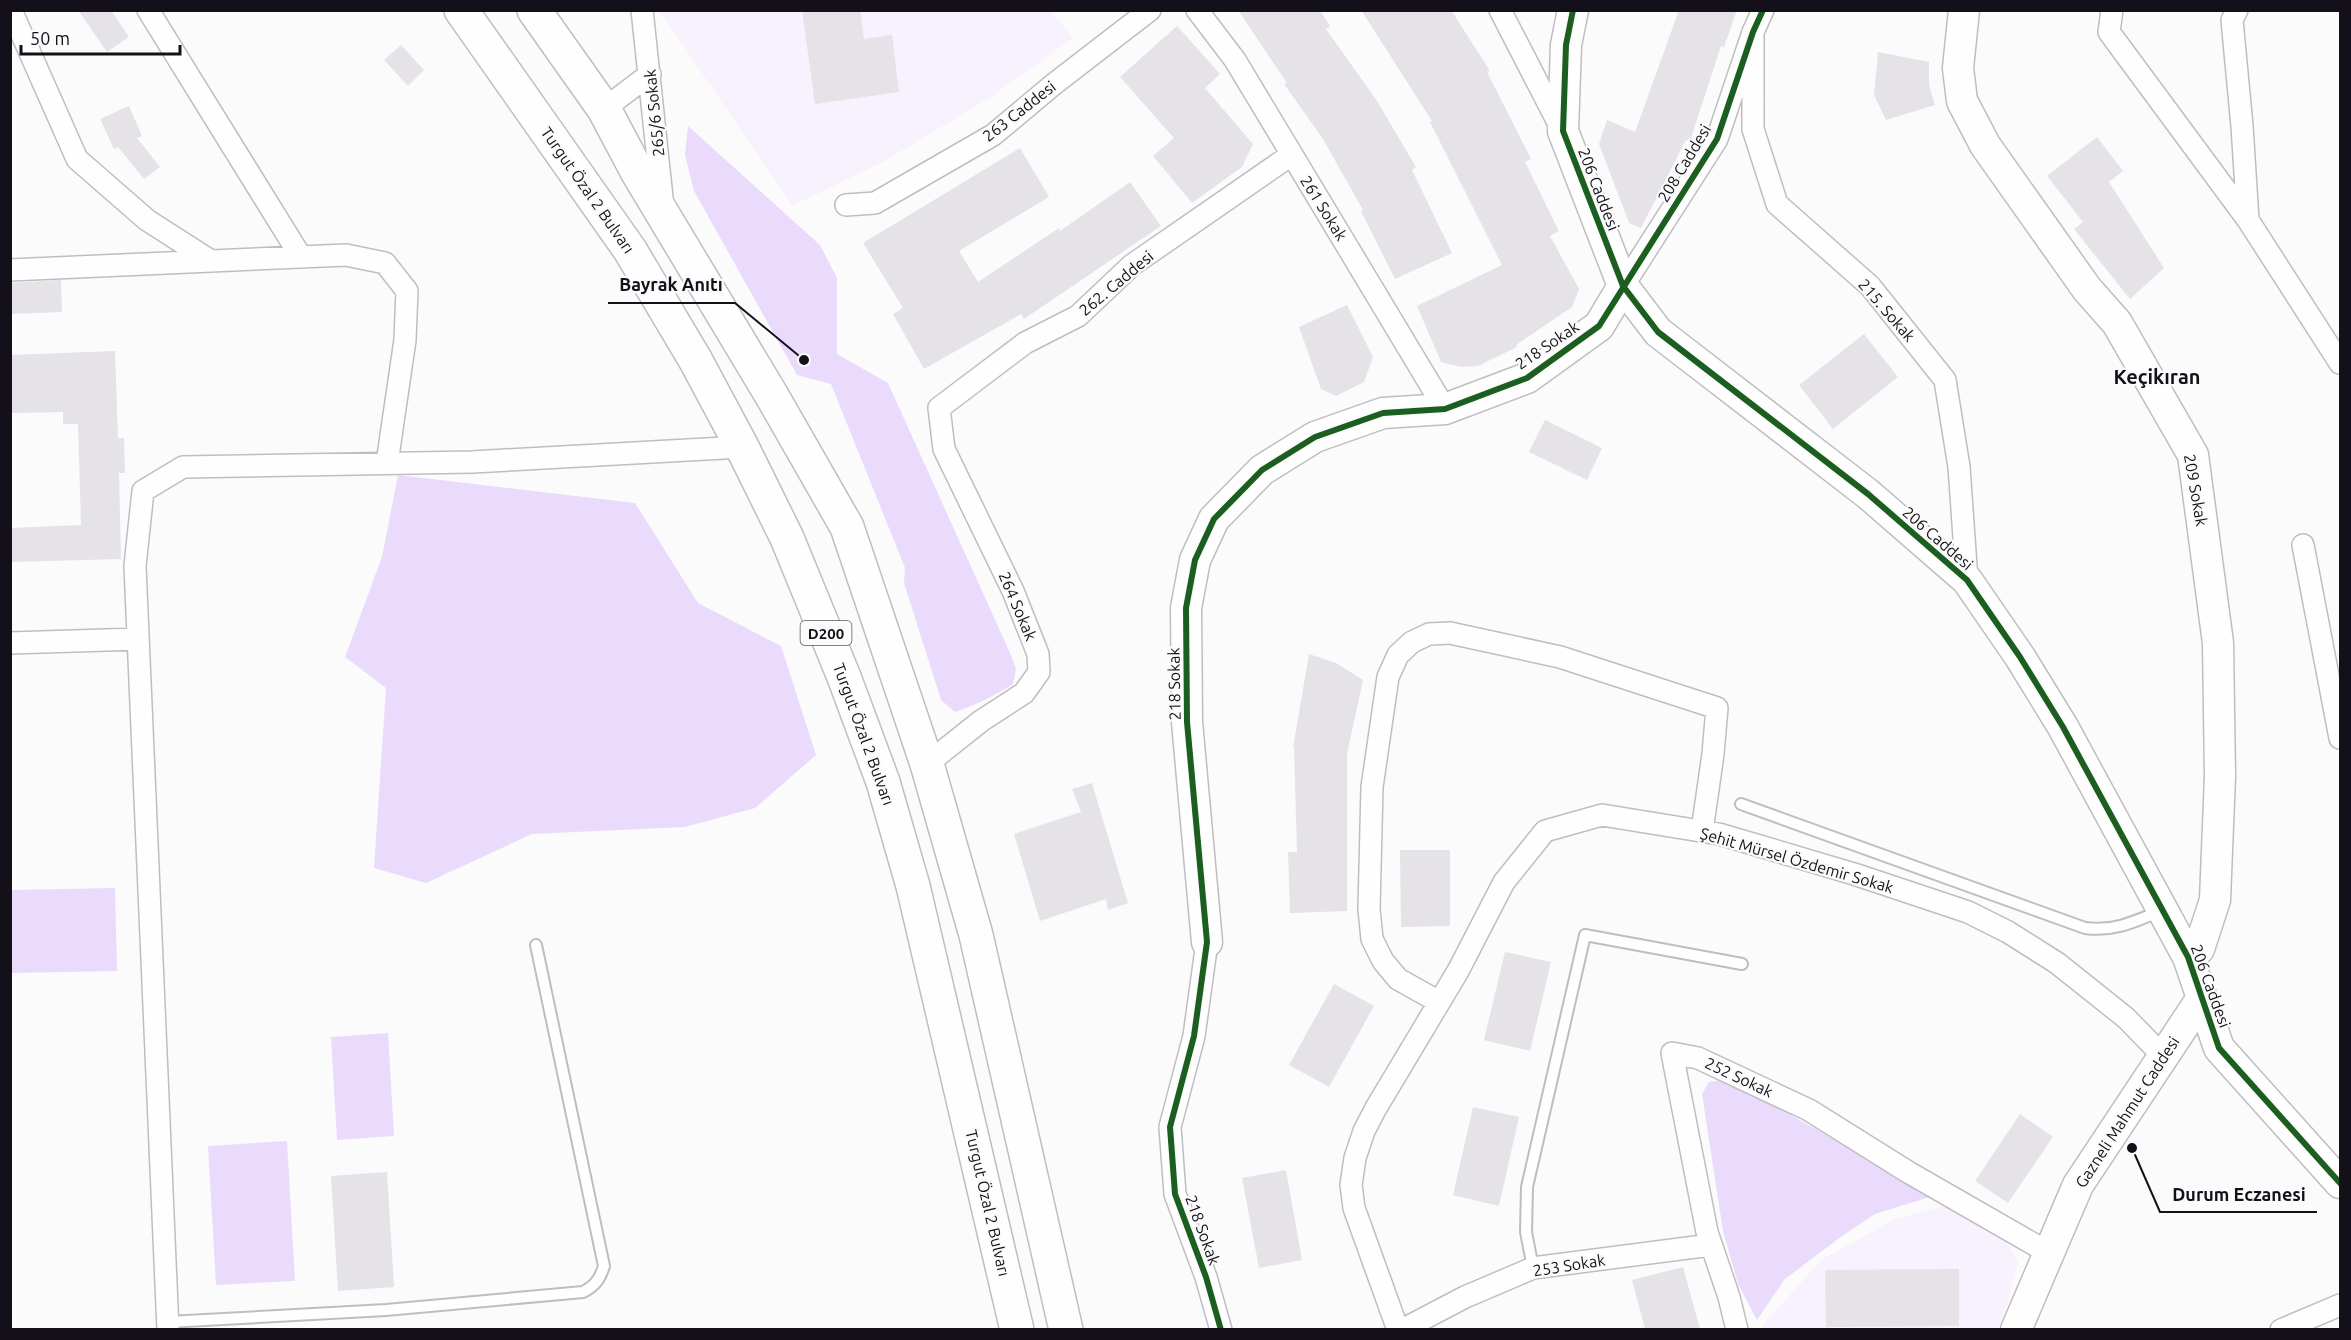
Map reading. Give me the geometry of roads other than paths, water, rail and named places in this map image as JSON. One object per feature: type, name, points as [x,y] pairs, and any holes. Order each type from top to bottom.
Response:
[{"type":"highway","name":"Turgut Özal 2 Bulvarı","points":[[461,10],[630,250],[696,361],[742,447],[791,549],[844,677],[883,782],[913,886],[1017,1329]]},
{"type":"highway","points":[[534,10],[604,109],[846,526],[927,764],[976,935],[1066,1329]]},
{"type":"street","points":[[11,10],[77,159],[147,220],[211,261]]},
{"type":"street","points":[[148,10],[302,257]]},
{"type":"street","name":"265/6 Sokak","points":[[642,10],[664,215]]},
{"type":"street","name":"263 Caddesi","points":[[846,205],[875,203],[993,135],[1054,84],[1150,10]]},
{"type":"street","name":"261 Sokak","points":[[1197,10],[1235,60],[1445,410]]},
{"type":"street","points":[[1500,10],[1563,131]]},
{"type":"street","name":"206 Caddesi","points":[[1573,10],[1566,45],[1563,131],[1623,286],[1658,332],[1868,494],[1967,580],[2020,657],[2062,727],[2163,910],[2188,957],[2219,1048],[2340,1183]]},
{"type":"street","name":"208 Caddesi","points":[[1623,286],[1717,139],[1753,32],[1763,10]]},
{"type":"street","name":"209 Sokak","points":[[1964,10],[1958,68],[1962,101],[1985,145],[2086,289],[2117,323],[2193,455],[2218,644],[2220,776],[2215,900],[2199,949],[2188,957]]},
{"type":"street","points":[[2112,10],[2109,32],[2248,220],[2340,363]]},
{"type":"street","points":[[2237,10],[2232,20],[2248,220]]},
{"type":"street","name":"215. Sokak","points":[[1753,32],[1753,129],[1777,204],[1870,286],[1945,380],[1959,467],[1967,580]]},
{"type":"street","points":[[604,109],[650,74]]},
{"type":"street","name":"262. Caddesi","points":[[939,408],[1024,343],[1078,316],[1132,265],[1291,155]]},
{"type":"street","points":[[10,270],[346,255],[384,263],[407,291],[405,340],[387,463]]},
{"type":"street","name":"218 Sokak","points":[[1221,1329],[1206,1277],[1175,1194],[1170,1127],[1194,1036],[1207,942],[1187,722],[1186,608],[1195,560],[1214,519],[1262,470],[1315,437],[1383,413],[1445,410],[1527,378],[1599,326],[1623,286]]},
{"type":"street","name":"264 Sokak","points":[[927,764],[981,721],[1024,693],[1040,672],[1038,654],[1013,591],[944,449],[939,408]]},
{"type":"street","points":[[168,1326],[135,566],[143,491],[183,467],[472,462],[742,447]]},
{"type":"street","points":[[2303,545],[2340,738]]},
{"type":"street","points":[[1439,1002],[1398,979],[1383,961],[1372,939],[1369,909],[1372,787],[1388,677],[1398,655],[1412,642],[1429,634],[1450,633],[1560,657],[1717,708],[1702,831]]},
{"type":"street","points":[[10,643],[138,639]]},
{"type":"street","name":"Şehit Mürsel Özdemir Sokak","points":[[1400,1329],[1354,1208],[1351,1185],[1355,1158],[1364,1131],[1458,971],[1504,882],[1545,831],[1602,815],[1719,834],[1968,912],[2008,932],[2057,963],[2126,1018],[2163,1056]]},
{"type":"street","name":"Gazneli Mahmut Caddesi","points":[[2016,1329],[2078,1185],[2202,998]]},
{"type":"street","name":"252 Sokak","points":[[1737,1329],[1711,1245],[1672,1053],[1698,1058],[1809,1110],[1908,1172],[2049,1253]]},
{"type":"street","name":"253 Sokak","points":[[1400,1329],[1465,1297],[1533,1268],[1711,1245]]},
{"type":"street","points":[[2281,1329],[2340,1305]]},
{"type":"lane","points":[[1741,804],[2085,928],[2107,930],[2118,928],[2163,910]]},
{"type":"lane","points":[[1533,1268],[1526,1232],[1527,1187],[1585,935],[1742,964]]},
{"type":"lane","points":[[168,1326],[386,1310],[583,1292],[592,1287],[600,1277],[604,1266],[536,945]]},
{"type":"place","name":"Bayrak Anıtı","points":[[804,360]]},
{"type":"place","name":"Durum Eczanesi","points":[[2132,1148]]},
{"type":"district","name":"Keçikıran","points":[[2157,376]]}]
